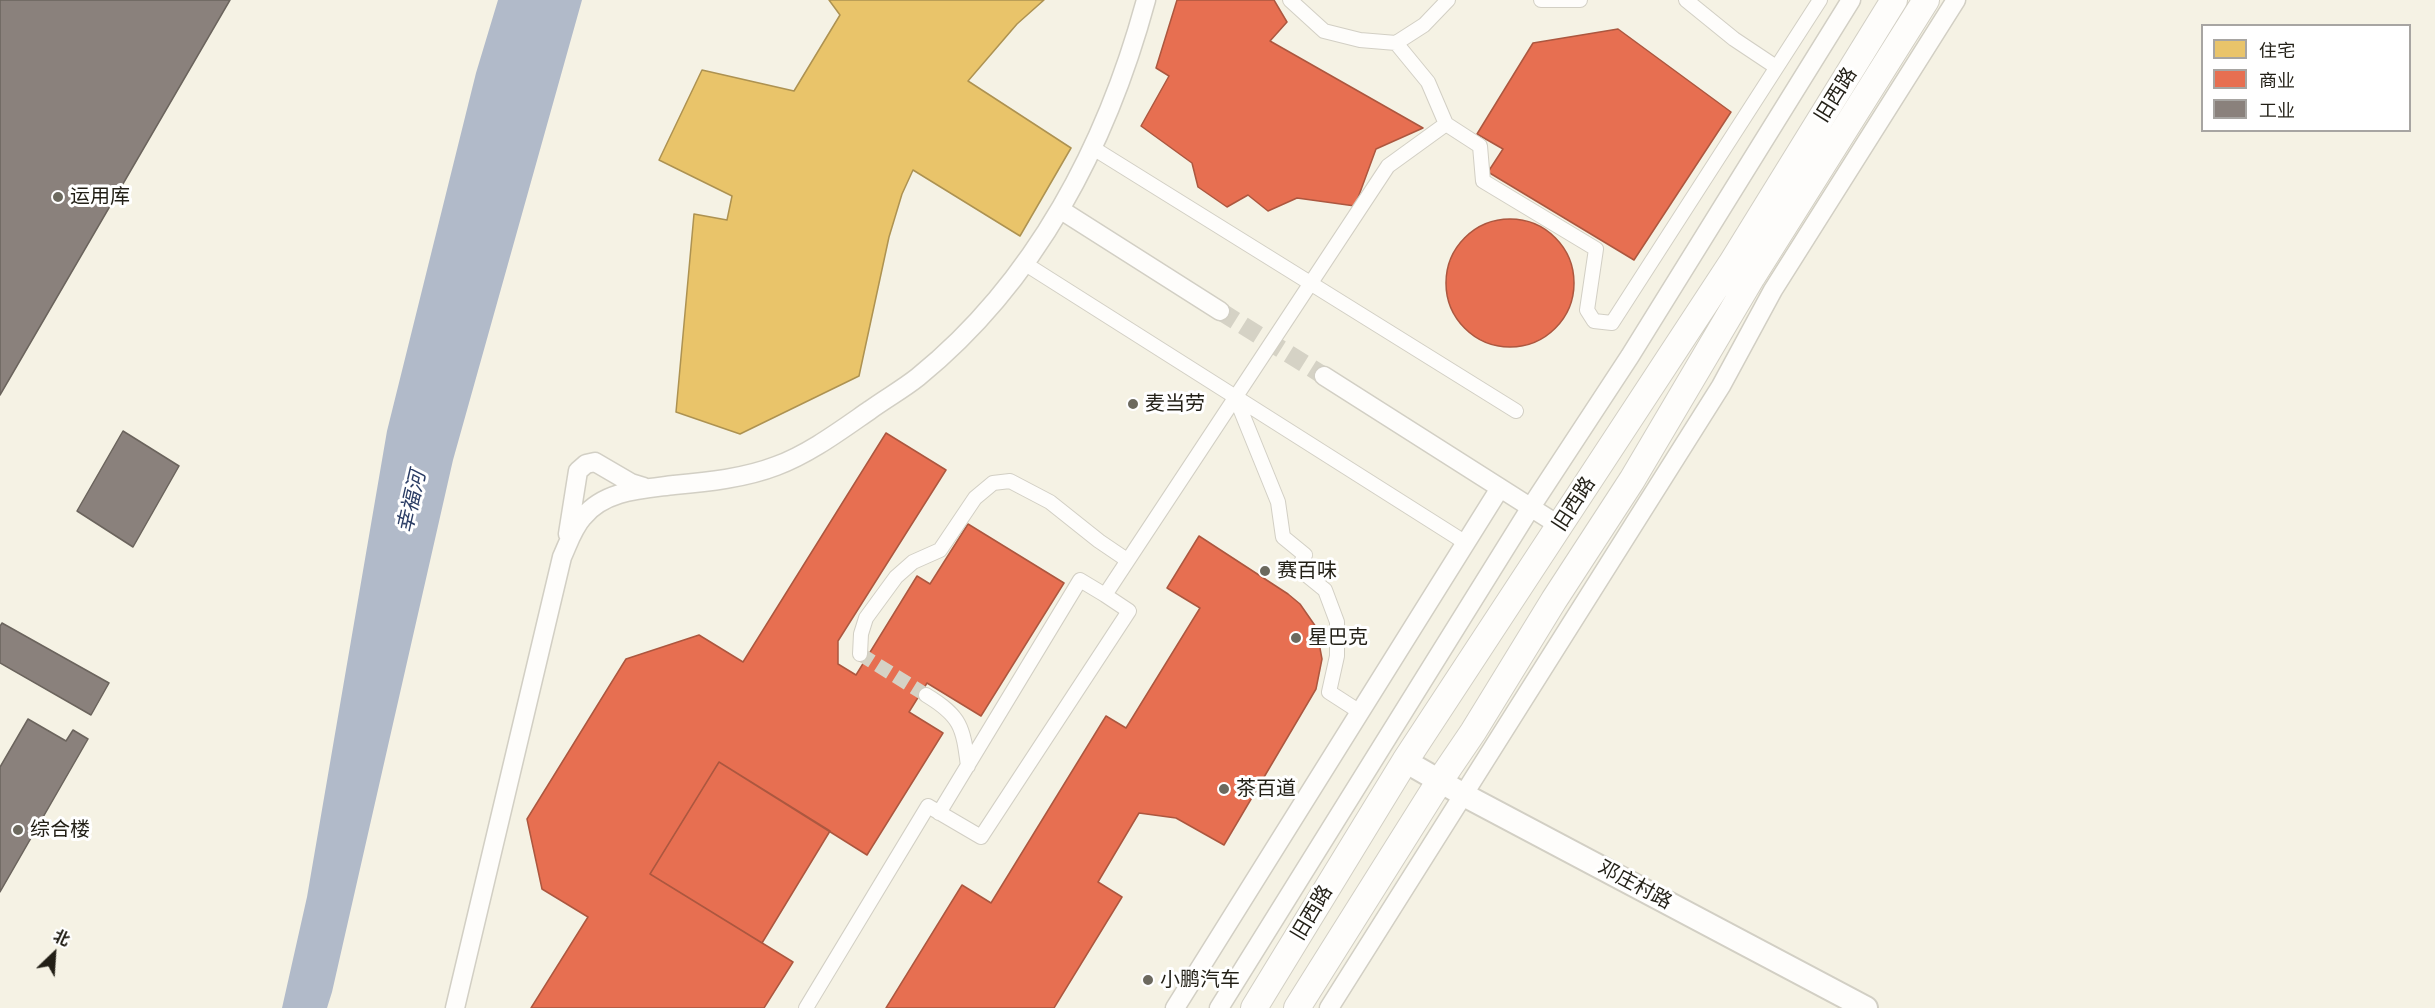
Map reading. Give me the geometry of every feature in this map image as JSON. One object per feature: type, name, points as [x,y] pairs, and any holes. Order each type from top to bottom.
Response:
[{"type":"main road","name":"旧西路","points":[[1254,1008],[1404,761],[1731,264],[1894,0]]},
{"type":"main road","name":"旧西路","points":[[1297,1008],[1632,480],[1752,277],[1926,0]]},
{"type":"street","points":[[456,1008],[562,557],[583,516],[616,494],[644,487],[724,479],[777,466],[819,443],[918,377],[968,329],[1024,263],[1061,210],[1093,148],[1132,51],[1146,0]]},
{"type":"street","points":[[1290,0],[1324,31],[1360,40],[1396,43],[1424,25],[1448,0]]},
{"type":"street","points":[[1541,0],[1580,0]]},
{"type":"street","points":[[1686,0],[1734,39],[1776,68]]},
{"type":"street","points":[[1396,43],[1428,82],[1446,124],[1480,146],[1483,181],[1596,249],[1587,310],[1594,321],[1612,323],[1820,0]]},
{"type":"street","points":[[1219,1008],[1531,507],[1630,356],[1851,0]]},
{"type":"street","points":[[1329,1008],[1721,386],[1773,290],[1956,0]]},
{"type":"street","points":[[1105,595],[1388,166],[1446,124]]},
{"type":"street","points":[[1093,148],[1516,411]]},
{"type":"street","points":[[1061,210],[1220,311]]},
{"type":"street","points":[[1024,263],[1466,543]]},
{"type":"street","points":[[1324,376],[1560,526]]},
{"type":"street","points":[[1235,396],[1278,502],[1283,537],[1305,555],[1298,568],[1325,590],[1337,622],[1337,656],[1329,692],[1360,712]]},
{"type":"street","points":[[567,547],[578,471],[586,464],[595,462],[631,483],[644,487]]},
{"type":"street","points":[[860,654],[861,634],[866,618],[896,577],[912,562],[940,550],[975,498],[993,483],[1010,481],[1050,502],[1127,560]]},
{"type":"street","points":[[1175,1008],[1500,488]]},
{"type":"street","points":[[806,1008],[928,806],[939,813],[981,837],[1129,611],[1080,580],[939,813]]},
{"type":"street","points":[[926,695],[945,706],[959,722],[965,741],[968,766]]},
{"type":"street","name":"邓庄村路","points":[[1404,761],[1439,782],[1866,1008]]},
{"type":"water","name":"幸福河","points":[[498,0],[582,0],[453,460],[332,992],[327,1008],[282,1008],[307,897],[387,431],[476,73]]},
{"type":"building: 住宅","points":[[829,0],[1044,0],[1017,24],[968,81],[1071,148],[1020,236],[913,170],[902,194],[889,237],[859,376],[740,434],[676,412],[694,214],[727,220],[732,196],[659,160],[702,70],[794,91],[840,15]]},
{"type":"building: 商业","points":[[1177,0],[1274,0],[1287,22],[1270,41],[1423,128],[1376,149],[1355,206],[1297,198],[1268,211],[1248,195],[1227,207],[1198,187],[1192,163],[1141,126],[1169,76],[1156,68]]},
{"type":"building: 商业","points":[[1618,29],[1731,112],[1634,260],[1488,172],[1503,149],[1477,134],[1533,43]]},
{"type":"building: 商业","points":[[1510,219],[1534,224],[1555,238],[1569,259],[1574,283],[1569,307],[1555,328],[1534,342],[1510,347],[1486,342],[1465,328],[1451,307],[1446,283],[1451,259],[1465,238],[1486,224]]},
{"type":"building: 商业","points":[[886,433],[946,470],[838,641],[838,664],[856,675],[917,576],[930,584],[968,524],[1064,583],[981,716],[927,683],[909,712],[943,733],[867,855],[719,762],[650,874],[793,962],[764,1008],[531,1008],[588,917],[542,889],[527,819],[626,659],[699,635],[743,662]]},
{"type":"building: 商业","points":[[1199,536],[1300,604],[1316,627],[1322,659],[1316,689],[1224,845],[1176,818],[1139,813],[1098,882],[1122,897],[1054,1008],[886,1008],[962,885],[991,903],[1106,716],[1126,728],[1200,608],[1167,588]]},
{"type":"building: 商业","points":[[719,762],[830,831],[762,943],[650,874]]},
{"type":"building: 工业","name":"运用库","points":[[0,0],[230,0],[0,395]]},
{"type":"building: 工业","points":[[123,431],[179,466],[133,547],[77,511]]},
{"type":"building: 工业","points":[[2,623],[109,683],[91,715],[0,663],[0,626]]},
{"type":"building: 工业","name":"综合楼","points":[[28,719],[66,741],[73,730],[88,739],[0,892],[0,767]]},
{"type":"tunnel","points":[[1220,311],[1324,376]]},
{"type":"tunnel","points":[[860,654],[926,695]]},
{"type":"place","name":"运用库","points":[[58,197]]},
{"type":"place","name":"麦当劳","points":[[1133,404]]},
{"type":"place","name":"赛百味","points":[[1265,571]]},
{"type":"place","name":"星巴克","points":[[1296,638]]},
{"type":"place","name":"茶百道","points":[[1224,789]]},
{"type":"place","name":"综合楼","points":[[18,830]]},
{"type":"place","name":"小鹏汽车","points":[[1148,980]]}]
